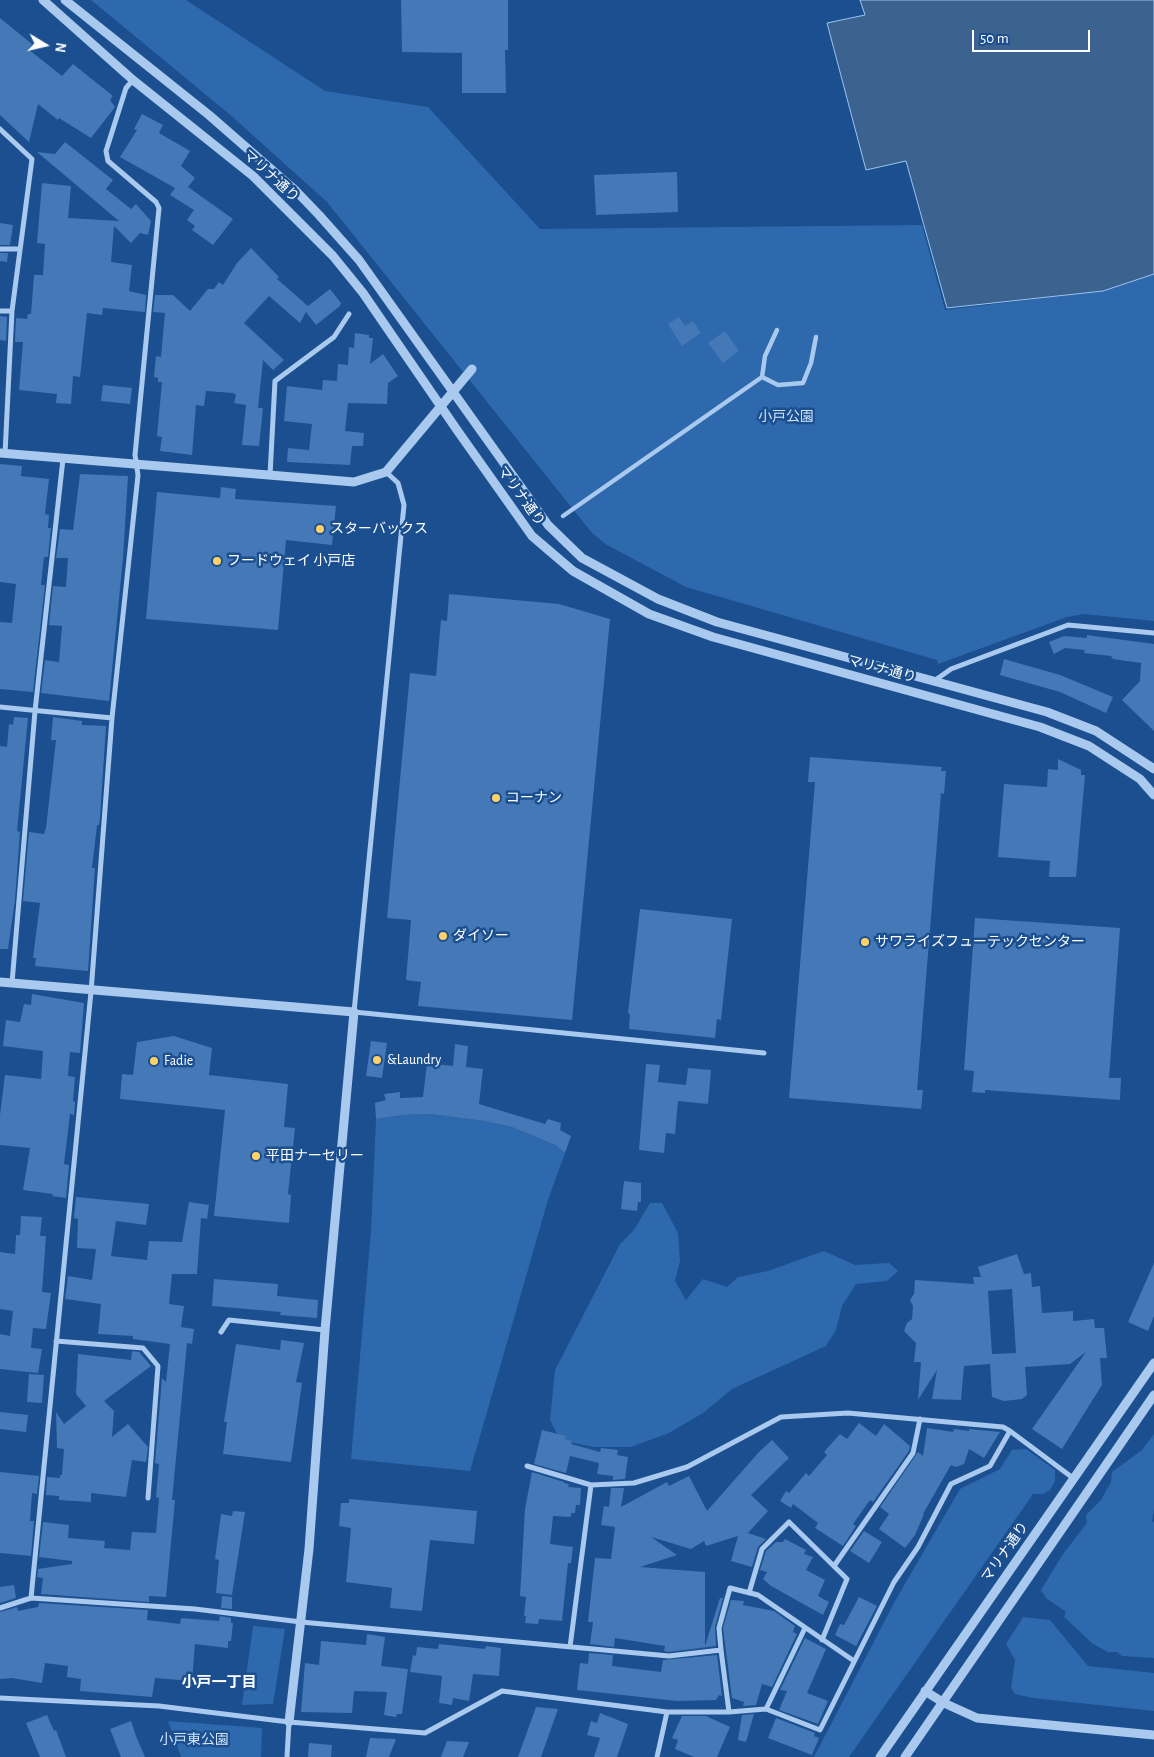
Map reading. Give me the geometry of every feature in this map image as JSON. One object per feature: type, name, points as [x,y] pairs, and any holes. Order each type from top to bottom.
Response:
[{"type":"street","name":"マリナ通り","points":[[42,0],[133,80],[253,176],[333,256],[363,292],[532,536],[573,572],[649,614],[713,637],[1040,727],[1089,746],[1140,779],[1154,795]]},
{"type":"street","name":"マリナ通り","points":[[66,0],[208,115],[296,191],[360,260],[548,524],[582,558],[658,599],[717,622],[1047,712],[1096,731],[1154,769]]},
{"type":"street","points":[[31,1598],[92,992],[112,718],[138,475],[136,455],[159,208],[156,202],[108,161],[106,151],[126,88],[133,80]]},
{"type":"street","points":[[0,129],[32,159],[12,311],[3,453],[354,482],[386,472],[442,408],[472,369]]},
{"type":"street","points":[[0,249],[19,249]]},
{"type":"street","points":[[0,311],[12,311]]},
{"type":"street","points":[[270,475],[275,381],[334,337],[349,314]]},
{"type":"street","points":[[563,516],[762,377],[764,356],[777,330]]},
{"type":"street","points":[[762,377],[778,385],[803,383],[811,363],[816,336]]},
{"type":"street","points":[[12,984],[35,711],[63,459]]},
{"type":"street","points":[[286,1757],[309,1549],[325,1330],[404,505],[398,483],[386,472]]},
{"type":"street","points":[[934,681],[951,669],[1068,625],[1154,633]]},
{"type":"street","points":[[0,707],[112,718]]},
{"type":"street","points":[[0,982],[92,992],[354,1012],[764,1053]]},
{"type":"street","points":[[221,1332],[229,1320],[325,1330]]},
{"type":"street","points":[[56,1341],[143,1348],[158,1366],[148,1498]]},
{"type":"street","name":"マリナ通り","points":[[880,1757],[1154,1363]]},
{"type":"street","points":[[905,1757],[944,1703],[1154,1395]]},
{"type":"street","points":[[527,1466],[591,1484],[634,1482],[687,1467],[781,1417],[848,1413],[1003,1427],[1073,1478]]},
{"type":"street","points":[[834,1566],[913,1453],[920,1418]]},
{"type":"street","points":[[0,1698],[159,1706],[289,1722],[425,1732],[502,1691],[666,1712],[729,1712],[766,1709],[820,1730],[894,1582],[918,1547],[951,1484],[990,1466],[1010,1431]]},
{"type":"street","points":[[570,1647],[591,1484]]},
{"type":"street","points":[[749,1593],[762,1549],[789,1522],[847,1580],[822,1640]]},
{"type":"street","points":[[729,1712],[719,1628],[730,1588],[758,1595],[854,1661]]},
{"type":"street","points":[[0,1608],[31,1598],[195,1608],[301,1622],[669,1656],[721,1650]]},
{"type":"street","points":[[766,1709],[805,1628]]},
{"type":"street","points":[[925,1691],[944,1703],[977,1718],[1154,1735]]},
{"type":"street","points":[[657,1757],[666,1712]]},
{"type":"green space","name":"小戸公園","points":[[91,0],[186,0],[325,91],[428,107],[540,229],[922,225],[945,310],[1103,291],[1154,274],[1154,621],[1084,614],[1067,617],[938,664],[937,660],[686,587],[607,545],[592,533],[327,202],[228,113]]},
{"type":"green space","points":[[430,1114],[484,1121],[512,1127],[555,1145],[565,1153],[548,1200],[470,1471],[351,1459],[371,1231],[376,1119]]},
{"type":"green space","points":[[650,1203],[662,1203],[678,1233],[680,1261],[675,1281],[686,1300],[703,1279],[727,1287],[738,1277],[768,1271],[824,1251],[855,1265],[889,1263],[898,1271],[887,1281],[856,1284],[842,1306],[836,1330],[826,1346],[732,1389],[703,1413],[669,1433],[631,1447],[595,1447],[573,1443],[557,1434],[550,1420],[555,1370],[620,1244],[634,1230]]},
{"type":"green space","points":[[1154,1434],[1154,1508],[1152,1521],[1154,1522],[1154,1658],[1122,1656],[1117,1652],[1108,1652],[1093,1644],[1064,1617],[1066,1612],[1046,1598],[1041,1590],[1063,1554],[1087,1523],[1086,1515],[1101,1500],[1111,1482],[1112,1472],[1142,1450]]},
{"type":"green space","points":[[1026,1449],[1055,1470],[1055,1481],[1050,1490],[1043,1494],[1033,1494],[849,1757],[814,1757],[895,1601],[960,1489],[1000,1469],[1012,1450]]},
{"type":"green space","points":[[1023,1617],[1050,1620],[1088,1666],[1154,1673],[1154,1711],[1033,1698],[1015,1694],[1011,1688],[1015,1660],[1006,1644]]},
{"type":"green space","name":"小戸東公園","points":[[253,1626],[285,1629],[273,1704],[242,1705]]},
{"type":"green space","name":"小戸東公園","points":[[168,1721],[262,1728],[261,1757],[181,1757]]},
{"type":"shaded area","points":[[860,0],[1154,0],[1154,274],[1103,291],[947,308],[906,161],[866,170],[827,23],[865,15]]},
{"type":"building","points":[[401,0],[508,0],[508,50],[505,50],[506,93],[462,93],[462,53],[402,52]]},
{"type":"building","points":[[0,18],[32,44],[28,49],[62,76],[73,64],[113,96],[110,100],[115,107],[91,138],[59,118],[58,120],[38,104],[29,142],[0,115]]},
{"type":"building","points":[[142,114],[163,125],[159,133],[190,151],[181,166],[195,178],[188,187],[233,219],[213,245],[192,230],[195,226],[187,220],[194,210],[170,195],[175,188],[120,157],[137,130],[134,129]]},
{"type":"building","points":[[65,142],[113,180],[106,189],[131,209],[136,204],[151,221],[148,235],[140,233],[131,243],[114,226],[111,262],[132,265],[129,291],[146,295],[145,312],[103,308],[102,315],[87,313],[80,377],[73,376],[71,404],[56,403],[57,394],[19,390],[23,342],[15,342],[16,318],[27,319],[28,314],[31,314],[34,275],[43,275],[45,244],[37,243],[42,183],[71,186],[68,218],[119,221],[37,152],[55,154]]},
{"type":"building","points":[[677,172],[678,212],[596,215],[594,175]]},
{"type":"building","points":[[0,223],[13,225],[10,245],[0,245]]},
{"type":"building","points":[[251,248],[279,277],[277,279],[308,306],[330,289],[341,303],[340,306],[316,325],[306,312],[300,323],[269,296],[244,323],[284,360],[273,370],[263,360],[258,408],[263,408],[259,446],[242,445],[246,405],[234,403],[236,395],[233,393],[206,391],[204,406],[196,405],[192,455],[160,451],[162,437],[157,436],[162,382],[158,382],[158,378],[154,377],[156,356],[161,357],[165,313],[153,312],[155,295],[173,295],[190,311],[208,289],[214,289],[219,282],[223,285],[237,263]]},
{"type":"building","points":[[0,253],[8,253],[7,262],[0,261]]},
{"type":"building","points":[[0,316],[7,317],[6,341],[0,340]]},
{"type":"building","points":[[679,317],[685,326],[693,321],[701,333],[682,346],[668,324]]},
{"type":"building","points":[[725,331],[739,351],[723,363],[708,343]]},
{"type":"building","points":[[355,333],[369,335],[369,338],[373,338],[370,364],[383,354],[398,376],[388,383],[387,404],[348,403],[345,431],[364,433],[363,446],[352,446],[350,465],[287,462],[288,448],[309,450],[312,424],[284,421],[287,386],[322,390],[323,380],[337,381],[338,364],[348,365],[349,347],[354,348]]},
{"type":"building","points":[[103,385],[132,388],[130,404],[101,401]]},
{"type":"building","points":[[0,464],[22,466],[21,476],[49,479],[45,514],[49,515],[48,528],[51,528],[48,557],[44,557],[41,585],[45,585],[33,692],[0,689],[0,622],[12,623],[16,584],[0,582]]},
{"type":"building","points":[[80,474],[128,476],[123,558],[109,701],[41,693],[45,660],[59,662],[62,626],[49,625],[53,586],[66,587],[68,558],[56,558],[60,529],[73,530]]},
{"type":"building","name":"フードウェイ 小戸店","points":[[221,487],[236,489],[235,499],[336,506],[332,545],[286,540],[278,630],[146,619],[157,492],[220,498]]},
{"type":"building","name":"コーナン","points":[[449,594],[559,604],[610,619],[572,1020],[418,1006],[421,982],[406,980],[411,920],[387,918],[410,673],[436,676],[441,620],[447,621]]},
{"type":"building","points":[[1087,635],[1154,644],[1154,731],[1122,700],[1140,681],[1141,663],[1113,659],[1111,656],[1084,653],[1085,650],[1065,648],[1054,654],[1049,642],[1064,636],[1087,638]]},
{"type":"building","points":[[1004,659],[1060,675],[1113,697],[1106,713],[1060,692],[1000,675]]},
{"type":"building","points":[[14,717],[28,718],[17,831],[20,832],[15,900],[8,949],[0,949],[0,746],[7,747],[9,724],[13,725]]},
{"type":"building","points":[[53,717],[82,721],[82,725],[106,726],[100,817],[99,825],[97,825],[92,868],[95,868],[88,971],[35,966],[36,958],[33,958],[40,903],[23,901],[29,832],[44,834],[46,828],[56,740],[51,740]]},
{"type":"building","name":"サワライズフューテックセンター","points":[[810,757],[942,767],[941,771],[946,771],[944,794],[941,793],[917,1090],[923,1090],[921,1109],[789,1098],[815,782],[808,782]]},
{"type":"building","points":[[1058,759],[1081,770],[1081,775],[1085,775],[1076,877],[1049,877],[1050,861],[998,857],[1004,784],[1047,787],[1048,769],[1058,770]]},
{"type":"building","points":[[640,909],[732,919],[721,1020],[717,1019],[715,1038],[629,1029],[630,1014],[628,1013]]},
{"type":"building","points":[[975,918],[1120,928],[1109,1078],[1121,1078],[1120,1100],[985,1090],[985,1093],[972,1092],[974,1071],[964,1070]]},
{"type":"building","points":[[32,994],[84,1003],[80,1053],[70,1052],[68,1076],[75,1077],[73,1101],[75,1102],[74,1115],[70,1114],[64,1164],[69,1165],[66,1198],[52,1196],[53,1194],[23,1190],[30,1148],[0,1145],[0,1115],[5,1075],[41,1079],[43,1051],[3,1046],[6,1020],[20,1022],[24,1004],[31,1005]]},
{"type":"building","points":[[174,1036],[212,1048],[209,1075],[288,1084],[284,1127],[295,1128],[288,1194],[291,1195],[289,1223],[214,1216],[225,1110],[120,1099],[122,1074],[133,1075],[137,1042]]},
{"type":"building","name":"&Laundry","points":[[371,1041],[387,1043],[382,1078],[366,1076]]},
{"type":"building","points":[[455,1044],[468,1046],[466,1067],[483,1069],[479,1104],[545,1124],[548,1119],[561,1123],[560,1130],[571,1136],[565,1153],[555,1145],[512,1127],[484,1121],[430,1114],[376,1119],[375,1103],[386,1100],[384,1094],[400,1092],[400,1098],[423,1097],[427,1063],[453,1066]]},
{"type":"building","points":[[646,1064],[660,1065],[658,1082],[686,1085],[688,1068],[711,1070],[708,1104],[678,1101],[675,1134],[666,1133],[664,1153],[639,1150]]},
{"type":"building","points":[[624,1181],[641,1183],[641,1202],[638,1202],[637,1211],[621,1209]]},
{"type":"building","points":[[76,1197],[149,1204],[146,1225],[116,1221],[111,1256],[147,1260],[149,1241],[182,1242],[189,1202],[209,1205],[207,1219],[201,1218],[197,1274],[172,1274],[169,1304],[184,1306],[181,1327],[194,1329],[192,1344],[187,1343],[172,1500],[175,1500],[166,1597],[149,1596],[149,1602],[41,1594],[43,1578],[37,1577],[38,1569],[72,1564],[72,1561],[39,1557],[43,1522],[69,1525],[68,1538],[105,1541],[104,1548],[130,1550],[132,1532],[156,1533],[159,1498],[156,1497],[159,1464],[155,1463],[162,1378],[166,1382],[170,1344],[133,1339],[133,1336],[98,1334],[101,1304],[65,1299],[68,1276],[92,1280],[96,1249],[77,1248],[78,1219],[74,1218]]},
{"type":"building","points":[[21,1216],[42,1217],[40,1236],[46,1236],[42,1292],[51,1293],[46,1329],[33,1328],[31,1348],[42,1349],[38,1373],[0,1369],[0,1334],[10,1336],[13,1311],[0,1309],[0,1252],[15,1254],[16,1235],[20,1235]]},
{"type":"building","points":[[1017,1254],[1024,1274],[1031,1273],[1032,1287],[1040,1286],[1042,1313],[1073,1311],[1073,1321],[1094,1319],[1095,1328],[1104,1328],[1107,1358],[1100,1358],[1102,1385],[1062,1449],[1032,1429],[1086,1352],[1070,1364],[1025,1367],[1027,1395],[1022,1399],[1004,1401],[992,1397],[990,1364],[964,1366],[961,1400],[932,1399],[937,1370],[918,1400],[921,1362],[914,1362],[916,1343],[904,1331],[907,1323],[912,1319],[913,1306],[910,1300],[914,1294],[915,1280],[974,1284],[973,1277],[981,1277],[978,1267]],"holes":[[[1012,1289],[1016,1353],[992,1354],[988,1291]]]},
{"type":"building","points":[[1154,1263],[1154,1316],[1148,1331],[1128,1322]]},
{"type":"building","points":[[214,1279],[278,1284],[277,1296],[318,1300],[317,1318],[280,1315],[281,1312],[212,1306]]},
{"type":"building","points":[[281,1340],[304,1343],[296,1382],[302,1383],[291,1462],[223,1454],[227,1422],[224,1422],[236,1344],[280,1350]]},
{"type":"building","points":[[132,1351],[139,1352],[151,1366],[104,1401],[114,1411],[112,1437],[128,1424],[148,1447],[146,1462],[132,1460],[126,1497],[91,1493],[91,1502],[59,1500],[59,1496],[46,1495],[47,1477],[60,1478],[60,1475],[62,1475],[64,1449],[57,1448],[56,1412],[64,1424],[86,1406],[76,1394],[78,1354],[131,1360]]},
{"type":"building","points":[[29,1374],[44,1375],[42,1403],[27,1402]]},
{"type":"building","points":[[0,1412],[28,1415],[26,1432],[0,1429]]},
{"type":"building","points":[[859,1423],[876,1436],[884,1424],[910,1446],[909,1451],[873,1502],[870,1500],[853,1524],[856,1526],[843,1546],[815,1528],[818,1523],[793,1504],[791,1508],[780,1501],[786,1491],[789,1493],[806,1473],[809,1476],[827,1455],[824,1452],[840,1434],[847,1439]]},
{"type":"building","points":[[927,1428],[953,1432],[954,1429],[969,1431],[969,1429],[1000,1432],[984,1458],[969,1449],[964,1464],[956,1467],[951,1465],[923,1514],[915,1535],[905,1548],[879,1529],[889,1514],[880,1507],[918,1452],[923,1456]]},
{"type":"building","points":[[542,1430],[566,1436],[565,1439],[572,1441],[571,1444],[600,1452],[601,1448],[618,1450],[617,1455],[628,1457],[625,1479],[613,1480],[613,1476],[597,1474],[599,1463],[570,1456],[566,1473],[534,1464]]},
{"type":"building","points":[[772,1440],[789,1458],[751,1495],[768,1511],[748,1533],[766,1539],[758,1547],[752,1567],[731,1561],[738,1536],[706,1546],[704,1541],[691,1549],[651,1537],[677,1555],[640,1567],[705,1572],[705,1646],[720,1598],[723,1598],[715,1627],[716,1646],[669,1652],[664,1651],[665,1646],[615,1638],[614,1647],[590,1644],[593,1622],[588,1622],[595,1558],[611,1559],[615,1527],[601,1525],[604,1506],[609,1507],[611,1488],[624,1488],[621,1507],[667,1482],[669,1486],[689,1476],[707,1511]]},
{"type":"building","points":[[0,1472],[39,1476],[37,1494],[32,1493],[30,1521],[34,1521],[31,1556],[0,1553]]},
{"type":"building","points":[[532,1472],[569,1484],[568,1487],[581,1488],[580,1505],[576,1505],[575,1513],[571,1513],[571,1517],[553,1516],[550,1544],[573,1547],[571,1563],[568,1563],[562,1621],[539,1619],[538,1624],[525,1623],[526,1597],[520,1596],[525,1509]]},
{"type":"building","points":[[349,1499],[477,1511],[474,1544],[430,1540],[422,1611],[390,1608],[392,1588],[346,1582],[351,1528],[339,1526],[341,1503],[349,1503]]},
{"type":"building","points":[[233,1511],[245,1512],[232,1595],[216,1593],[219,1560],[215,1559],[221,1514],[232,1516]]},
{"type":"building","points":[[864,1531],[882,1542],[869,1563],[850,1551]]},
{"type":"building","points":[[785,1539],[806,1550],[804,1554],[813,1557],[806,1570],[825,1580],[818,1596],[829,1602],[823,1615],[771,1586],[763,1579],[767,1572],[760,1570],[766,1551],[776,1542],[783,1542]]},
{"type":"building","points":[[14,1585],[16,1598],[0,1603],[0,1587]]},
{"type":"building","points":[[222,1596],[232,1597],[232,1609],[221,1608]]},
{"type":"building","points":[[859,1597],[877,1606],[856,1646],[835,1635],[840,1624],[844,1625]]},
{"type":"building","points":[[731,1600],[744,1601],[743,1605],[774,1611],[795,1626],[793,1632],[797,1634],[772,1687],[762,1684],[756,1705],[743,1706],[744,1702],[732,1698],[723,1628]]},
{"type":"building","points":[[39,1603],[148,1610],[147,1620],[180,1624],[181,1618],[219,1621],[220,1616],[231,1618],[231,1623],[233,1623],[231,1641],[228,1641],[228,1648],[195,1644],[192,1681],[155,1678],[152,1697],[80,1691],[81,1679],[67,1677],[68,1666],[45,1663],[42,1683],[12,1678],[0,1679],[0,1612],[17,1607],[18,1611],[38,1607]]},
{"type":"building","points":[[367,1634],[385,1637],[381,1666],[408,1669],[402,1714],[397,1714],[396,1717],[384,1715],[387,1692],[354,1691],[352,1713],[301,1712],[305,1663],[319,1665],[321,1641],[366,1645]]},
{"type":"building","points":[[805,1638],[826,1649],[807,1693],[828,1701],[818,1724],[779,1710],[787,1691],[780,1690]]},
{"type":"building","points":[[439,1644],[485,1649],[486,1646],[501,1648],[499,1676],[473,1674],[469,1701],[453,1698],[452,1705],[439,1703],[442,1676],[410,1672],[413,1655],[416,1656],[417,1647],[438,1649]]},
{"type":"building","points":[[589,1653],[613,1655],[612,1666],[661,1672],[663,1660],[717,1655],[722,1696],[719,1695],[716,1700],[677,1701],[577,1690],[580,1663],[588,1664]]},
{"type":"building","points":[[536,1707],[558,1709],[541,1757],[518,1757]]},
{"type":"building","points":[[600,1713],[628,1724],[617,1757],[594,1757],[600,1738],[587,1735],[591,1721],[597,1723]]},
{"type":"building","points":[[754,1714],[746,1742],[738,1740],[742,1715]]},
{"type":"building","points":[[47,1715],[54,1731],[56,1730],[66,1757],[40,1757],[26,1723]]},
{"type":"building","points":[[682,1716],[706,1716],[730,1727],[717,1757],[694,1757],[675,1749],[678,1740],[672,1738]]},
{"type":"building","points":[[776,1718],[815,1733],[814,1736],[819,1738],[812,1755],[768,1738]]},
{"type":"building","points":[[131,1721],[145,1757],[121,1757],[110,1729]]},
{"type":"building","points":[[370,1738],[396,1739],[389,1757],[366,1757]]},
{"type":"building","points":[[447,1741],[469,1742],[463,1757],[441,1757]]},
{"type":"building","points":[[309,1743],[332,1745],[331,1757],[308,1757]]},
{"type":"place","name":"スターバックス","points":[[320,529]]},
{"type":"place","name":"フードウェイ 小戸店","points":[[217,561]]},
{"type":"place","name":"コーナン","points":[[496,798]]},
{"type":"place","name":"ダイソー","points":[[443,936]]},
{"type":"place","name":"サワライズフューテックセンター","points":[[865,942]]},
{"type":"place","name":"&Laundry","points":[[377,1060]]},
{"type":"place","name":"Fadie","points":[[154,1061]]},
{"type":"place","name":"平田ナーセリー","points":[[256,1156]]},
{"type":"district","name":"小戸一丁目","points":[[219,1682]]}]
